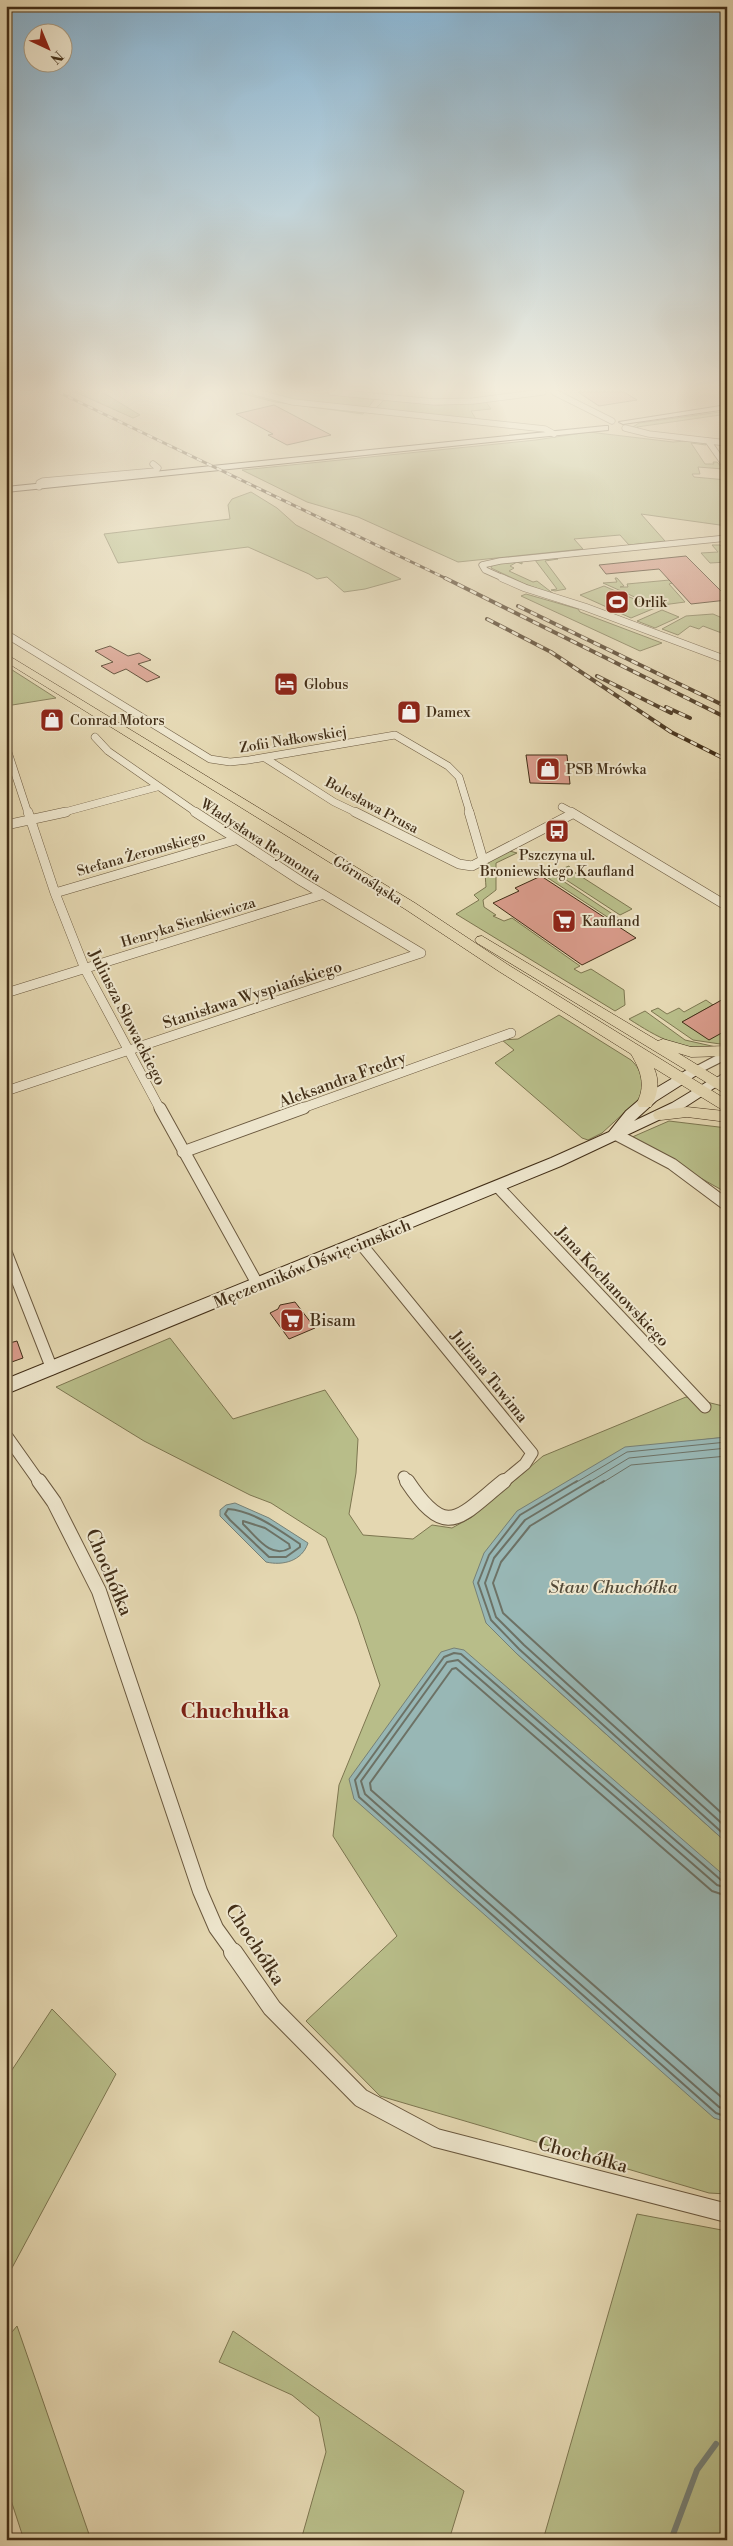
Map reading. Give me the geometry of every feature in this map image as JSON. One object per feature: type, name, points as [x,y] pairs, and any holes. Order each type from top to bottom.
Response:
[{"type":"main road","name":"Górnośląska","points":[[6,649],[641,1045],[680,1078],[727,1107]]},
{"type":"main road","name":"Górnośląska","points":[[6,657],[641,1045],[723,1082]]},
{"type":"main road","points":[[645,1102],[650,1094],[651,1080],[641,1045],[691,1052],[727,1053]]},
{"type":"main road","name":"Męczenników Oświęcimskich","points":[[615,1134],[625,1119],[645,1102],[695,1070]]},
{"type":"main road","name":"Męczenników Oświęcimskich","points":[[6,1387],[498,1187],[615,1134],[640,1126],[723,1082]]},
{"type":"main road","points":[[662,1115],[687,1112],[727,1117]]},
{"type":"street","points":[[727,545],[724,538],[509,560],[482,565],[486,570],[525,588],[585,607],[727,660]]},
{"type":"street","name":"Zofii Nałkowskiej","points":[[6,634],[210,759],[230,762],[265,758],[394,735],[448,766],[459,777],[483,860]]},
{"type":"street","name":"Władysława Reymonta","points":[[95,737],[108,751],[235,840],[321,895],[421,953]]},
{"type":"street","name":"Juliusza Słowackiego","points":[[6,746],[55,893],[85,969],[183,1152],[258,1285]]},
{"type":"street","name":"Bolesława Prusa","points":[[265,758],[334,802],[459,864],[472,866],[483,860]]},
{"type":"street","points":[[6,825],[158,787]]},
{"type":"street","points":[[562,808],[727,906]]},
{"type":"street","points":[[483,860],[572,814]]},
{"type":"street","name":"Stefana Żeromskiego","points":[[55,893],[235,840]]},
{"type":"street","name":"Henryka Sienkiewicza","points":[[6,993],[321,895]]},
{"type":"street","name":"Stanisława Wyspiańskiego","points":[[6,1091],[421,953]]},
{"type":"street","name":"Aleksandra Fredry","points":[[183,1152],[511,1033]]},
{"type":"street","name":"Męczenników Oświęcimskich","points":[[695,1070],[727,1053]]},
{"type":"street","points":[[615,1134],[623,1140],[664,1158],[727,1205]]},
{"type":"street","name":"Jana Kochanowskiego","points":[[498,1187],[705,1407]]},
{"type":"street","name":"Juliana Tuwima","points":[[360,1244],[532,1453],[525,1464],[459,1518],[451,1519],[433,1516],[427,1511],[404,1477]]},
{"type":"street","points":[[6,1252],[52,1369]]},
{"type":"street","name":"Chochółka","points":[[6,1435],[54,1502],[84,1558],[99,1591],[152,1743],[200,1891],[216,1928],[272,2008],[362,2098],[436,2138],[727,2213]]},
{"type":"green space","points":[[229,511],[280,511],[296,525],[401,579],[365,589],[344,592],[327,577],[317,579],[248,547],[118,563],[104,534],[230,519]]},
{"type":"green space","points":[[337,511],[727,511],[727,526],[641,514],[665,541],[629,545],[620,535],[574,539],[583,549],[458,562],[358,517]]},
{"type":"green space","points":[[712,545],[720,545],[727,551],[727,562],[710,563],[701,553],[718,552]]},
{"type":"green space","points":[[528,559],[558,559],[545,561],[566,589],[555,591],[551,590],[557,589],[535,560]]},
{"type":"green space","points":[[522,560],[522,564],[517,562],[510,566],[514,568],[509,571],[533,582],[537,581],[555,595],[525,584],[491,568],[493,564]]},
{"type":"green space","points":[[615,578],[624,586],[620,587],[628,587],[627,584],[691,578],[669,584],[685,602],[655,606],[603,583],[617,582]]},
{"type":"green space","name":"Orlik","points":[[604,586],[655,608],[631,618],[580,595]]},
{"type":"green space","points":[[526,594],[578,609],[580,612],[662,643],[640,651],[521,596]]},
{"type":"green space","points":[[662,610],[679,617],[655,628],[637,621]]},
{"type":"green space","points":[[713,614],[727,620],[727,635],[703,626],[699,629],[690,626],[678,635],[662,629],[686,616]]},
{"type":"green space","points":[[6,666],[56,698],[6,706]]},
{"type":"green space","points":[[506,850],[517,853],[496,863],[496,890],[483,900],[484,907],[496,915],[493,916],[504,921],[512,918],[580,966],[574,969],[581,973],[591,969],[624,990],[625,1005],[615,1011],[456,914],[479,900],[474,895],[486,887],[485,873],[488,864],[494,857]]},
{"type":"green space","points":[[569,866],[571,870],[632,909],[620,915],[554,872]]},
{"type":"green space","points":[[551,873],[620,919],[615,922],[545,876]]},
{"type":"green space","points":[[706,1000],[713,1005],[682,1022],[722,1032],[727,1035],[727,1045],[693,1040],[651,1011],[658,1008],[667,1014],[679,1008],[684,1012]]},
{"type":"green space","points":[[645,1011],[685,1040],[716,1047],[692,1047],[670,1042],[629,1019]]},
{"type":"green space","points":[[559,1015],[631,1060],[641,1074],[643,1085],[637,1101],[602,1133],[588,1140],[582,1138],[495,1063],[514,1050],[502,1040],[518,1039]]},
{"type":"green space","points":[[669,1121],[727,1128],[727,1193],[630,1138]]},
{"type":"green space","points":[[170,1338],[233,1419],[325,1390],[358,1439],[356,1473],[349,1514],[363,1535],[413,1539],[432,1525],[452,1528],[472,1517],[543,1456],[686,1397],[727,1407],[727,1437],[692,1441],[486,1623],[516,1653],[727,1843],[727,2194],[709,2193],[380,2096],[306,2021],[397,1936],[333,1836],[339,1785],[380,1685],[357,1616],[326,1538],[271,1503],[250,1495],[144,1441],[56,1387]]},
{"type":"green space","points":[[52,2009],[116,2074],[6,2279],[6,2079]]},
{"type":"green space","points":[[637,2214],[727,2231],[727,2540],[543,2540]]},
{"type":"green space","points":[[17,2326],[91,2540],[24,2540],[6,2485],[6,2339]]},
{"type":"green space","points":[[233,2331],[464,2491],[449,2540],[301,2540],[326,2452],[319,2417],[292,2395],[219,2362]]},
{"type":"water","name":"Staw Chuchółka","points":[[727,1437],[727,1843],[516,1653],[486,1623],[473,1582],[484,1553],[517,1511],[625,1447]]},
{"type":"water","points":[[235,1503],[269,1518],[308,1543],[305,1549],[297,1558],[291,1561],[279,1563],[266,1562],[220,1516],[220,1510],[226,1505]]},
{"type":"water","points":[[454,1648],[464,1650],[727,1878],[727,2122],[714,2118],[354,1799],[349,1779],[441,1652]]},
{"type":"building","points":[[686,556],[727,597],[727,600],[691,604],[659,569],[606,574],[599,565]]},
{"type":"building","points":[[110,646],[128,656],[139,653],[151,660],[138,664],[160,677],[147,682],[126,669],[114,674],[101,666],[113,662],[95,651]]},
{"type":"building","name":"PSB Mrówka","points":[[526,755],[567,755],[570,784],[530,783]]},
{"type":"building","name":"Kaufland","points":[[541,876],[636,938],[582,965],[493,903],[519,891],[515,888]]},
{"type":"building","points":[[727,997],[727,1030],[709,1040],[682,1022]]},
{"type":"building","name":"Bisam","points":[[295,1302],[315,1328],[289,1339],[270,1313],[278,1309],[280,1305]]},
{"type":"building","points":[[17,1341],[23,1358],[6,1364],[6,1344]]},
{"type":"waterway","points":[[671,2540],[697,2470],[716,2444]]},
{"type":"railway","points":[[305,511],[447,579]]},
{"type":"railway","points":[[445,578],[727,718]]},
{"type":"railway","points":[[518,606],[727,707]]},
{"type":"railway","points":[[487,619],[551,652],[671,732],[727,760]]},
{"type":"railway","points":[[597,676],[671,713]]},
{"type":"railway","points":[[666,707],[690,718]]},
{"type":"place","name":"Orlik","points":[[617,602]]},
{"type":"place","name":"Globus","points":[[286,684]]},
{"type":"place","name":"Damex","points":[[409,712]]},
{"type":"place","name":"Conrad Motors","points":[[52,720]]},
{"type":"place","name":"PSB Mrówka","points":[[548,769]]},
{"type":"place","name":"Pszczyna ul. Broniewskiego Kaufland","points":[[557,831]]},
{"type":"place","name":"Kaufland","points":[[564,921]]},
{"type":"place","name":"Bisam","points":[[292,1320]]},
{"type":"district","name":"Chuchułka","points":[[235,1711]]}]
